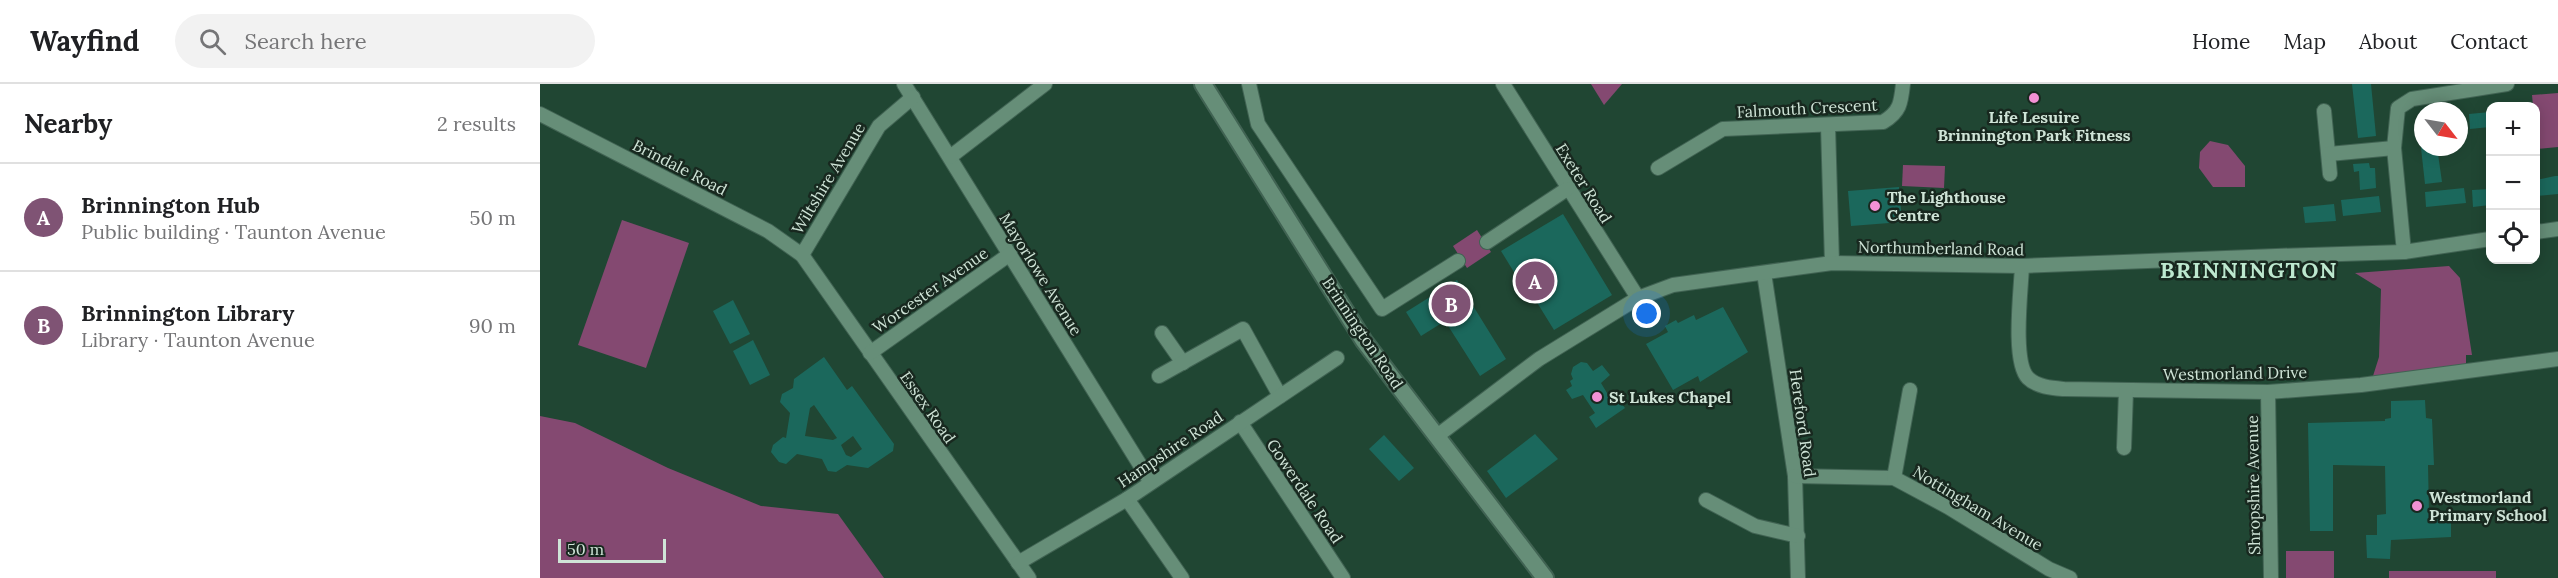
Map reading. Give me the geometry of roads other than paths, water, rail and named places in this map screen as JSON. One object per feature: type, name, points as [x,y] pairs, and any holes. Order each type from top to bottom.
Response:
[{"type":"street","name":"Mayorlowe Avenue","points":[[904,84],[1150,481]]},
{"type":"street","points":[[950,157],[1045,84]]},
{"type":"street","name":"Brinnington Road","points":[[1203,84],[1364,341],[1540,575]]},
{"type":"street","points":[[1249,84],[1258,124],[1382,309],[1458,261]]},
{"type":"street","name":"Exeter Road","points":[[1503,84],[1567,189],[1638,298]]},
{"type":"street","name":"Falmouth Crescent","points":[[1658,168],[1723,129],[1883,122],[1895,115],[1900,106],[1903,84]]},
{"type":"street","points":[[2404,252],[2394,148],[2398,108],[2412,99],[2507,84]]},
{"type":"street","name":"Wiltshire Avenue","points":[[802,255],[879,126],[913,97]]},
{"type":"street","points":[[2324,111],[2330,174]]},
{"type":"street","name":"Brindale Road","points":[[540,114],[768,231],[802,255]]},
{"type":"street","points":[[1828,126],[1832,263]]},
{"type":"street","points":[[2329,154],[2394,148]]},
{"type":"street","points":[[1487,242],[1567,189]]},
{"type":"street","points":[[2540,231],[2558,229]]},
{"type":"street","name":"Northumberland Road","points":[[1437,436],[1539,359],[1638,298],[1673,285],[1832,263],[2022,266],[2404,252],[2486,240]]},
{"type":"street","name":"Worcester Avenue","points":[[870,353],[1010,254]]},
{"type":"street","name":"Essex Road","points":[[802,255],[1029,578]]},
{"type":"street","name":"Westmorland Drive","points":[[2022,266],[2020,350],[2022,369],[2029,379],[2046,387],[2064,390],[2268,392],[2361,385],[2558,359]]},
{"type":"street","name":"Hereford Road","points":[[1764,273],[1795,476],[1798,578]]},
{"type":"street","points":[[1159,376],[1243,329],[1280,396]]},
{"type":"street","points":[[1162,333],[1183,363]]},
{"type":"street","name":"Hampshire Road","points":[[1018,563],[1127,499],[1150,481],[1338,358]]},
{"type":"street","points":[[1894,478],[1910,390]]},
{"type":"street","points":[[2124,448],[2126,391]]},
{"type":"street","name":"Shropshire Avenue","points":[[2268,392],[2271,578]]},
{"type":"street","name":"Gowerdale Road","points":[[1240,422],[1343,578]]},
{"type":"street","name":"Nottingham Avenue","points":[[1795,476],[1894,478],[1948,507],[2046,573],[2070,578]]},
{"type":"street","points":[[1127,499],[1182,578]]},
{"type":"street","points":[[1706,500],[1755,526],[1798,536]]},
{"type":"place","name":"Life Lesuire Brinnington Park Fitness","points":[[2034,98]]},
{"type":"place","name":"The Lighthouse Centre","points":[[1875,206]]},
{"type":"place","name":"Brinnington Hub","points":[[1535,281]]},
{"type":"place","name":"Brinnington Library","points":[[1451,304]]},
{"type":"place","name":"St Lukes Chapel","points":[[1597,397]]},
{"type":"place","name":"Westmorland Primary School","points":[[2417,506]]},
{"type":"district","name":"BRINNINGTON","points":[[2249,270]]}]
